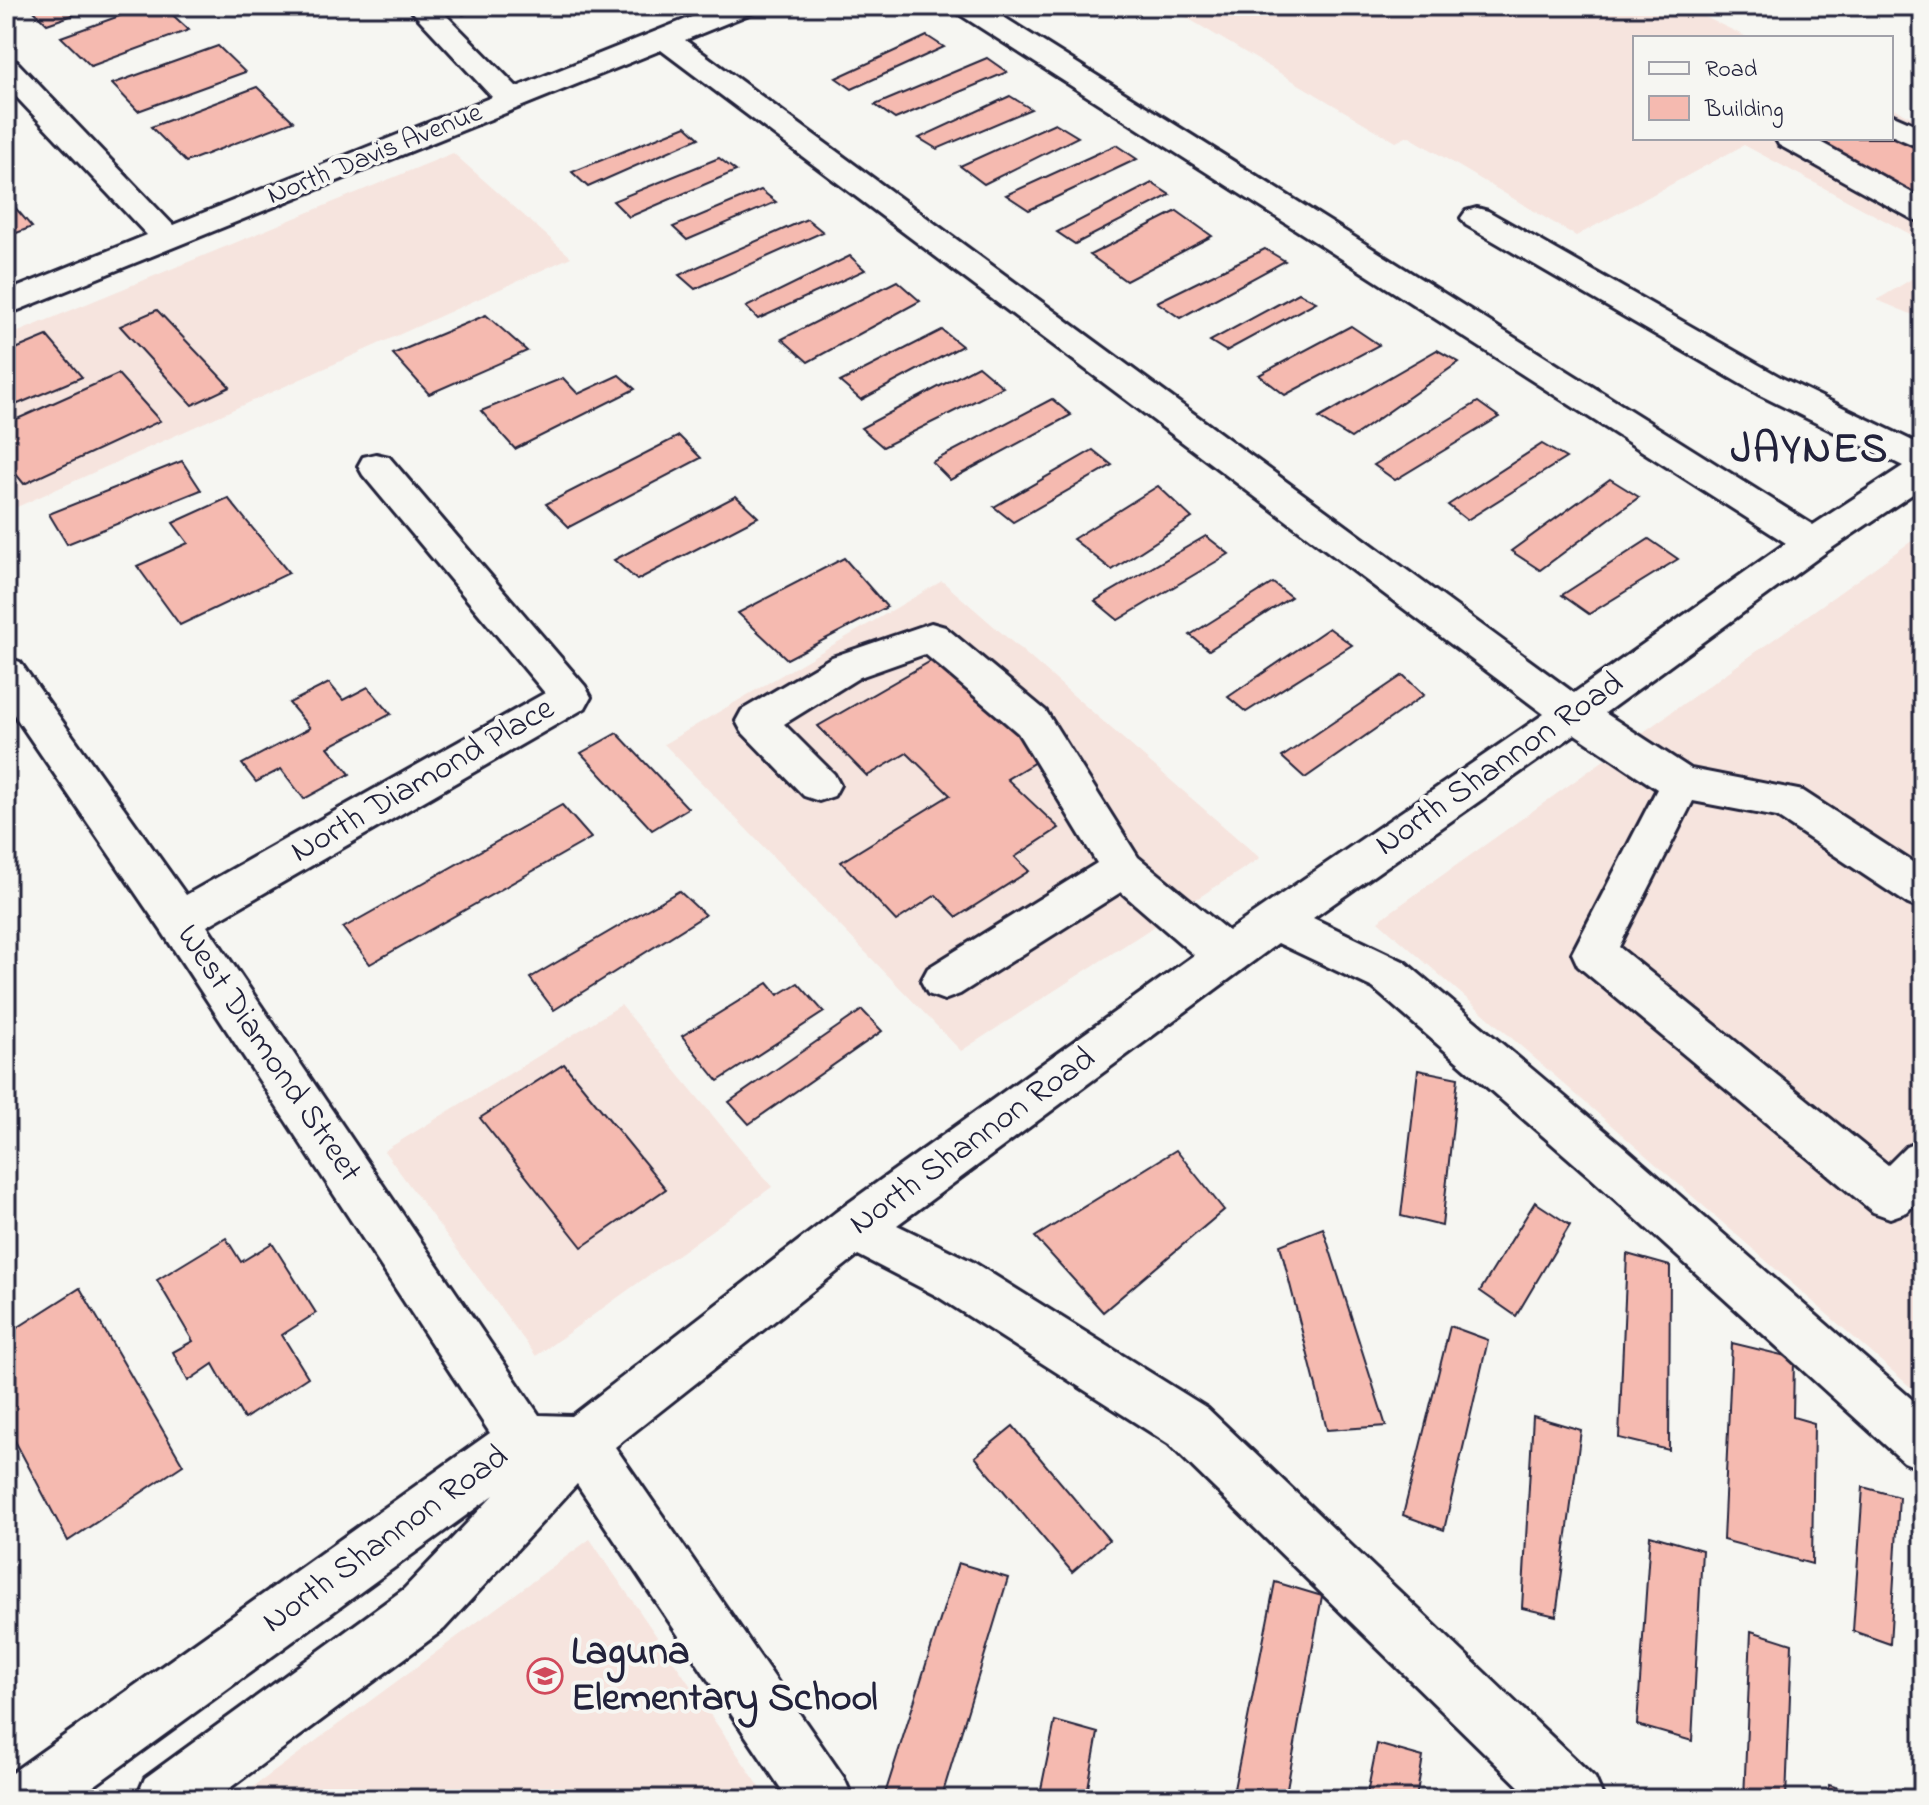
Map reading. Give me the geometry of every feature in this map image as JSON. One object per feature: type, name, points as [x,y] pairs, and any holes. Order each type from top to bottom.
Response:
[{"type":"street","points":[[421,6],[513,99]]},
{"type":"street","name":"North Davis Avenue","points":[[6,304],[744,6]]},
{"type":"street","points":[[966,6],[1813,543]]},
{"type":"street","points":[[664,38],[1520,677],[1681,783],[1788,803],[1923,892]]},
{"type":"street","points":[[6,68],[167,238]]},
{"type":"street","points":[[1893,124],[1923,140]]},
{"type":"street","points":[[1794,140],[1923,212]]},
{"type":"street","points":[[1477,218],[1770,386],[1923,461]]},
{"type":"street","name":"North Diamond Place","points":[[179,920],[571,697],[376,466]]},
{"type":"street","name":"North Shannon Road","points":[[26,1799],[525,1440],[580,1442],[854,1228],[1275,921],[1576,713],[1813,543],[1923,470]]},
{"type":"street","points":[[819,785],[756,721],[846,667],[931,637],[1032,722],[1123,869],[1228,957]]},
{"type":"street","name":"West Diamond Street","points":[[6,672],[179,920],[525,1440]]},
{"type":"street","points":[[1681,783],[1594,953],[1890,1196],[1923,1162]]},
{"type":"street","points":[[944,981],[1123,869]]},
{"type":"street","points":[[1275,921],[1389,975],[1606,1161],[1923,1444]]},
{"type":"street","points":[[854,1228],[955,1279],[1188,1426],[1574,1799]]},
{"type":"street","points":[[166,1799],[424,1609],[580,1442],[823,1799]]},
{"type":"shaded area","points":[[1167,6],[1682,6],[1745,36],[1633,36],[1633,140],[1893,140],[1893,108],[1923,123],[1923,241],[1744,145],[1576,236],[1408,136],[1396,142]]},
{"type":"shaded area","points":[[453,153],[571,257],[6,512],[6,337]]},
{"type":"shaded area","points":[[1923,272],[1923,319],[1877,300]]},
{"type":"shaded area","points":[[1923,533],[1923,1398],[1378,921]]},
{"type":"shaded area","points":[[942,581],[1260,858],[961,1051],[664,744]]},
{"type":"shaded area","points":[[621,1005],[772,1187],[536,1356],[384,1151]]},
{"type":"shaded area","name":"Laguna Elementary School","points":[[590,1539],[768,1799],[237,1799]]},
{"type":"building","points":[[29,6],[99,6],[47,24]]},
{"type":"building","points":[[147,6],[163,6],[189,30],[91,66],[61,37]]},
{"type":"building","points":[[453,6],[487,6],[463,15]]},
{"type":"building","points":[[927,36],[944,47],[852,89],[836,78]]},
{"type":"building","points":[[218,46],[245,72],[138,111],[112,84]]},
{"type":"building","points":[[987,58],[1007,72],[895,119],[875,105]]},
{"type":"building","points":[[257,87],[293,121],[186,162],[151,127]]},
{"type":"building","points":[[1010,96],[1031,109],[937,149],[919,138]]},
{"type":"building","points":[[1055,123],[1078,137],[984,184],[960,166]]},
{"type":"building","points":[[686,126],[699,138],[588,187],[572,172]]},
{"type":"building","points":[[1893,134],[1923,150],[1923,198],[1818,140],[1893,140]]},
{"type":"building","points":[[1116,145],[1137,159],[1029,210],[1006,195]]},
{"type":"building","points":[[719,158],[736,171],[629,217],[613,201]]},
{"type":"building","points":[[1152,183],[1170,195],[1075,244],[1057,232]]},
{"type":"building","points":[[761,190],[776,202],[687,240],[673,227]]},
{"type":"building","points":[[6,197],[32,227],[6,237]]},
{"type":"building","points":[[1177,211],[1212,236],[1126,281],[1090,255]]},
{"type":"building","points":[[807,219],[823,232],[695,289],[679,275]]},
{"type":"building","points":[[1265,249],[1285,261],[1180,318],[1157,302]]},
{"type":"building","points":[[850,256],[865,270],[758,319],[746,307]]},
{"type":"building","points":[[897,281],[920,301],[808,362],[782,339]]},
{"type":"building","points":[[1299,293],[1316,302],[1226,351],[1210,341]]},
{"type":"building","points":[[157,310],[230,387],[192,405],[120,326]]},
{"type":"building","points":[[486,315],[527,351],[429,394],[393,354]]},
{"type":"building","points":[[1351,326],[1379,345],[1285,395],[1259,375]]},
{"type":"building","points":[[942,330],[962,346],[861,400],[840,382]]},
{"type":"building","points":[[47,336],[82,377],[6,409],[6,353]]},
{"type":"building","points":[[1437,350],[1459,362],[1351,438],[1319,418]]},
{"type":"building","points":[[978,366],[1003,387],[883,447],[861,428]]},
{"type":"building","points":[[118,374],[160,421],[24,484],[6,462],[6,424]]},
{"type":"building","points":[[619,375],[635,389],[515,449],[481,411],[563,378],[578,394]]},
{"type":"building","points":[[1052,399],[1071,415],[950,480],[932,462]]},
{"type":"building","points":[[1478,402],[1499,417],[1395,480],[1374,465]]},
{"type":"building","points":[[679,436],[701,458],[569,527],[546,504]]},
{"type":"building","points":[[1542,444],[1566,458],[1467,520],[1448,505]]},
{"type":"building","points":[[1093,450],[1112,465],[1013,522],[994,507]]},
{"type":"building","points":[[182,461],[201,490],[67,544],[49,514]]},
{"type":"building","points":[[1610,479],[1639,497],[1540,570],[1511,551]]},
{"type":"building","points":[[1158,486],[1192,518],[1112,570],[1073,539]]},
{"type":"building","points":[[736,496],[758,517],[637,580],[614,560]]},
{"type":"building","points":[[228,498],[289,573],[180,625],[137,566],[188,543],[173,523]]},
{"type":"building","points":[[1206,536],[1229,554],[1118,620],[1095,601]]},
{"type":"building","points":[[1649,539],[1678,559],[1589,614],[1562,595]]},
{"type":"building","points":[[844,558],[887,607],[787,659],[738,613]]},
{"type":"building","points":[[1273,583],[1291,597],[1209,650],[1190,635]]},
{"type":"building","points":[[1329,628],[1352,645],[1246,712],[1228,697]]},
{"type":"building","points":[[938,657],[1045,756],[1007,779],[1059,828],[1015,857],[1029,871],[957,917],[936,895],[896,921],[841,862],[950,795],[907,753],[867,776],[818,726]]},
{"type":"building","points":[[1403,675],[1424,695],[1305,778],[1282,757]]},
{"type":"building","points":[[329,683],[343,700],[368,687],[391,714],[328,747],[350,774],[304,799],[281,769],[256,782],[242,764],[310,728],[289,703]]},
{"type":"building","points":[[617,733],[688,808],[652,830],[581,753]]},
{"type":"building","points":[[562,805],[591,838],[370,964],[343,928]]},
{"type":"building","points":[[679,891],[705,915],[554,1010],[530,978]]},
{"type":"building","points":[[768,983],[778,995],[798,983],[824,1012],[718,1081],[682,1036]]},
{"type":"building","points":[[862,1010],[882,1031],[749,1124],[729,1102]]},
{"type":"building","points":[[564,1064],[666,1189],[582,1247],[480,1118]]},
{"type":"building","points":[[1418,1070],[1458,1078],[1442,1226],[1401,1216]]},
{"type":"building","points":[[1176,1150],[1224,1210],[1103,1312],[1035,1237]]},
{"type":"building","points":[[1535,1202],[1570,1225],[1516,1316],[1480,1291]]},
{"type":"building","points":[[1323,1228],[1386,1426],[1327,1430],[1280,1245]]},
{"type":"building","points":[[226,1238],[241,1262],[272,1243],[316,1313],[282,1335],[308,1377],[244,1419],[213,1364],[188,1381],[173,1352],[193,1341],[157,1280]]},
{"type":"building","points":[[1627,1254],[1670,1266],[1669,1450],[1619,1438]]},
{"type":"building","points":[[80,1288],[183,1465],[68,1541],[6,1424],[6,1335]]},
{"type":"building","points":[[1450,1326],[1488,1340],[1444,1530],[1403,1515]]},
{"type":"building","points":[[1732,1343],[1794,1358],[1793,1417],[1814,1423],[1812,1564],[1723,1540]]},
{"type":"building","points":[[1533,1416],[1581,1430],[1556,1616],[1522,1608]]},
{"type":"building","points":[[1013,1426],[1109,1540],[1072,1572],[975,1457]]},
{"type":"building","points":[[1863,1487],[1899,1497],[1890,1644],[1853,1631]]},
{"type":"building","points":[[1650,1535],[1702,1550],[1692,1741],[1637,1725]]},
{"type":"building","points":[[958,1563],[1008,1578],[941,1799],[897,1799],[885,1794]]},
{"type":"building","points":[[1275,1582],[1322,1596],[1285,1799],[1232,1799]]},
{"type":"building","points":[[1751,1631],[1792,1644],[1786,1799],[1744,1799]]},
{"type":"building","points":[[1055,1721],[1098,1733],[1086,1799],[1039,1799]]},
{"type":"building","points":[[1377,1744],[1423,1757],[1416,1799],[1366,1799]]},
{"type":"building","points":[[1829,1785],[1874,1799],[1828,1799]]},
{"type":"place","name":"Laguna Elementary School","points":[[545,1676]]},
{"type":"district","name":"JAYNES","points":[[1810,450]]}]
